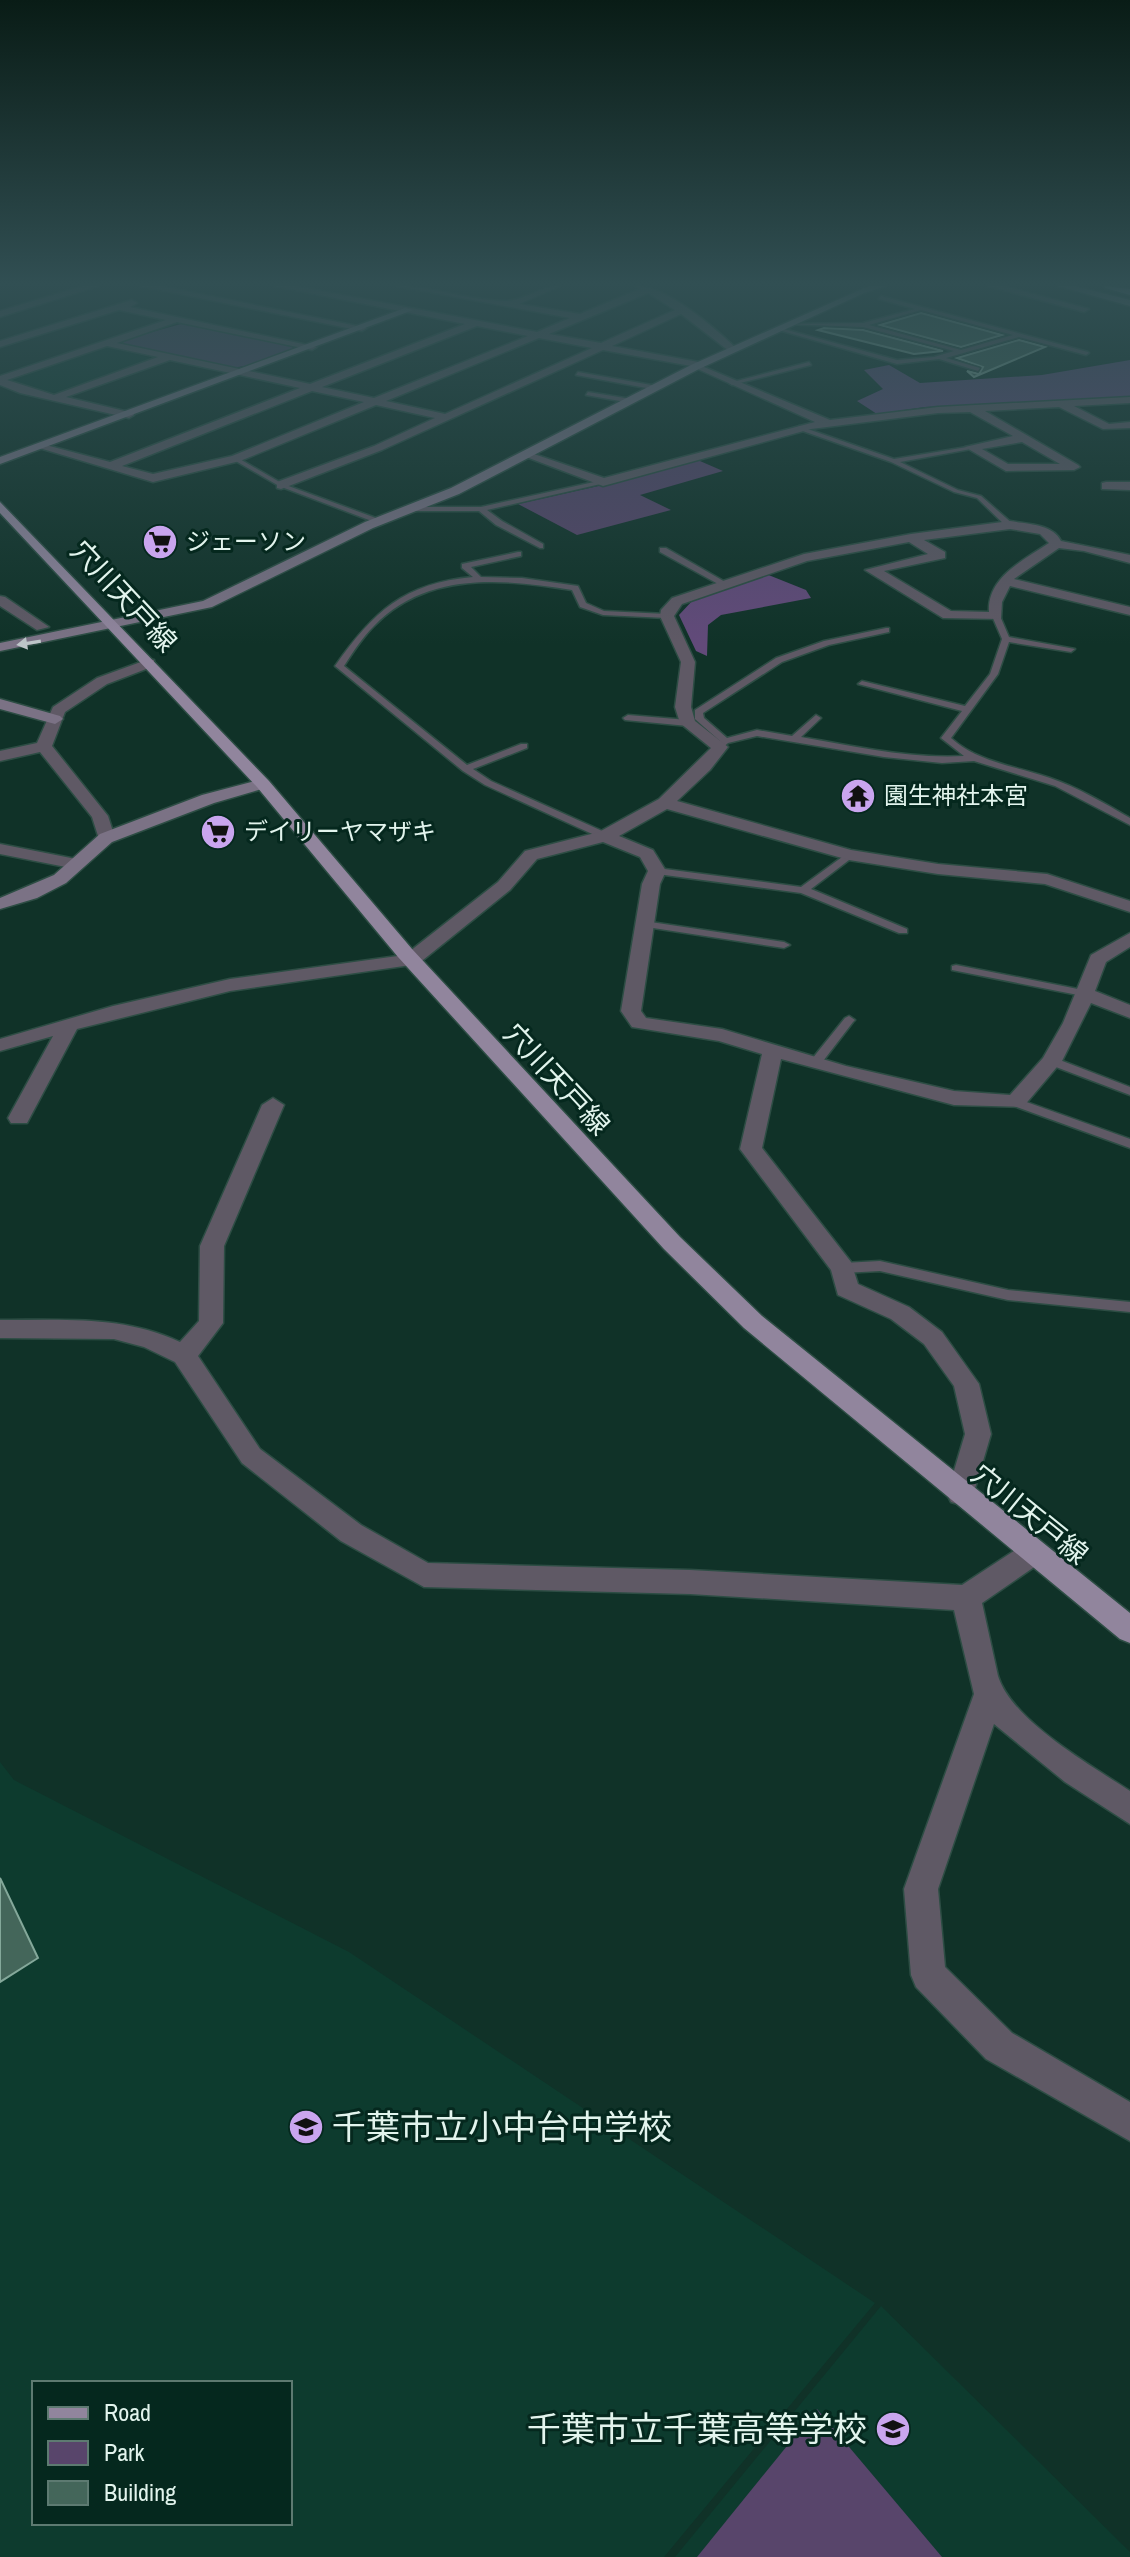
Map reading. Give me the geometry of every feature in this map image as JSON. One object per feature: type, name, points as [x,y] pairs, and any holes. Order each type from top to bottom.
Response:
[{"type":"main road","name":"穴川天戸線","points":[[0,506],[263,784],[411,960],[542,1105],[692,1263],[753,1322],[1130,1630]]},
{"type":"street","points":[[87,405],[129,415]]},
{"type":"street","points":[[0,461],[155,405]]},
{"type":"street","points":[[111,466],[267,405]]},
{"type":"street","points":[[42,447],[153,478],[236,459],[369,405]]},
{"type":"street","points":[[392,405],[445,417]]},
{"type":"street","points":[[281,485],[322,471],[471,405]]},
{"type":"street","points":[[0,647],[207,604],[380,521],[455,491],[623,405]]},
{"type":"street","points":[[785,405],[829,424]]},
{"type":"street","points":[[527,455],[603,482],[799,428],[1019,405]]},
{"type":"street","points":[[1065,405],[1107,427],[1130,425]]},
{"type":"street","points":[[971,447],[1006,468],[1074,467],[972,408]]},
{"type":"street","points":[[971,447],[1024,438]]},
{"type":"street","points":[[1106,486],[1130,486]]},
{"type":"street","points":[[0,1045],[230,985],[411,960],[504,886],[531,855],[605,836],[665,803],[704,767],[723,744],[688,723],[683,707],[688,662],[667,616],[668,610],[677,601],[804,558],[911,538],[1010,525],[1044,531],[1054,537],[1056,544]]},
{"type":"street","points":[[911,538],[940,555],[872,570],[948,615],[996,616],[995,602],[1005,581],[1056,544],[1084,547],[1130,559]]},
{"type":"street","points":[[1005,581],[1128,609]]},
{"type":"street","points":[[0,600],[42,627]]},
{"type":"street","points":[[0,632],[111,623]]},
{"type":"street","points":[[44,746],[58,710],[102,681],[149,663]]},
{"type":"street","points":[[0,704],[55,719]]},
{"type":"street","points":[[0,756],[44,746]]},
{"type":"street","points":[[44,746],[100,816],[106,838]]},
{"type":"street","points":[[1,903],[31,894],[60,879],[106,838],[208,799],[263,784]]},
{"type":"street","points":[[665,803],[849,855],[938,869],[1047,879],[1130,907]]},
{"type":"street","points":[[605,836],[647,854],[657,871],[651,884],[631,1011],[639,1023],[722,1035],[954,1098],[1015,1102],[1052,1061],[1073,1023],[1098,959],[1130,939]]},
{"type":"street","points":[[0,849],[76,864]]},
{"type":"street","points":[[1083,993],[1130,1012]]},
{"type":"street","points":[[19,1118],[69,1025]]},
{"type":"street","points":[[773,1049],[751,1149],[843,1268],[847,1289],[900,1313],[933,1338],[966,1384],[978,1434],[961,1494]]},
{"type":"street","points":[[184,1355],[211,1323],[212,1246],[273,1105]]},
{"type":"street","points":[[0,1329],[114,1330],[151,1339],[184,1355],[251,1456],[351,1533],[424,1575],[690,1582],[966,1598],[1033,1553]]},
{"type":"street","points":[[966,1598],[989,1695],[1009,1718],[1074,1771],[1130,1809]]},
{"type":"street","points":[[989,1695],[921,1889],[928,1975],[999,2046],[1130,2123]]},
{"type":"lane","points":[[799,428],[893,461],[956,491],[979,497],[1010,525]]},
{"type":"lane","points":[[893,461],[971,447]]},
{"type":"lane","points":[[236,459],[281,485],[380,521]]},
{"type":"lane","points":[[410,509],[481,509],[603,482]]},
{"type":"lane","points":[[481,509],[540,546]]},
{"type":"lane","points":[[663,550],[723,583]]},
{"type":"lane","points":[[477,577],[465,566],[518,554]]},
{"type":"lane","points":[[605,836],[488,783],[466,769],[339,666],[374,621],[400,603],[433,586],[477,577],[518,579],[575,588],[583,605],[603,613],[667,616]]},
{"type":"lane","points":[[996,616],[1006,639],[994,674],[946,738],[956,749],[975,758],[1048,780],[1083,795],[1130,822]]},
{"type":"lane","points":[[886,630],[827,643],[779,660],[698,712],[700,719],[723,744],[757,733],[884,754],[942,760],[975,758]]},
{"type":"lane","points":[[1006,639],[1071,649]]},
{"type":"lane","points":[[862,684],[966,709]]},
{"type":"lane","points":[[628,718],[688,723]]},
{"type":"lane","points":[[795,738],[816,718]]},
{"type":"lane","points":[[466,769],[524,746]]},
{"type":"lane","points":[[803,890],[849,855]]},
{"type":"lane","points":[[657,871],[803,890],[903,931]]},
{"type":"lane","points":[[644,924],[784,945]]},
{"type":"lane","points":[[956,968],[1083,993]]},
{"type":"lane","points":[[816,1062],[849,1020]]},
{"type":"lane","points":[[1052,1061],[1130,1091]]},
{"type":"lane","points":[[1015,1102],[1130,1144]]},
{"type":"lane","points":[[843,1268],[880,1266],[1008,1295],[1130,1307]]},
{"type":"shaded area","points":[[864,405],[963,405],[925,407],[877,414]]},
{"type":"shaded area","points":[[766,574],[806,590],[811,598],[721,615],[708,625],[707,656],[696,651],[679,615],[693,600]]},
{"type":"shaded area","name":"千葉市立小中台中学校","points":[[0,1762],[14,1780],[349,1952],[875,2303],[664,2557],[0,2557]]},
{"type":"shaded area","name":"千葉市立千葉高等学校","points":[[881,2306],[1130,2552],[1130,2557],[675,2557]]},
{"type":"green space","points":[[693,458],[723,471],[640,495],[671,510],[577,535],[518,504],[607,484]]},
{"type":"green space","points":[[817,2409],[942,2557],[697,2557]]},
{"type":"building","points":[[0,1878],[38,1958],[0,1982]]},
{"type":"place","name":"ジェーソン","points":[[160,542]]},
{"type":"place","name":"園生神社本宮","points":[[858,796]]},
{"type":"place","name":"デイリーヤマザキ","points":[[218,832]]},
{"type":"place","name":"千葉市立小中台中学校","points":[[306,2127]]},
{"type":"place","name":"千葉市立千葉高等学校","points":[[893,2429]]}]
